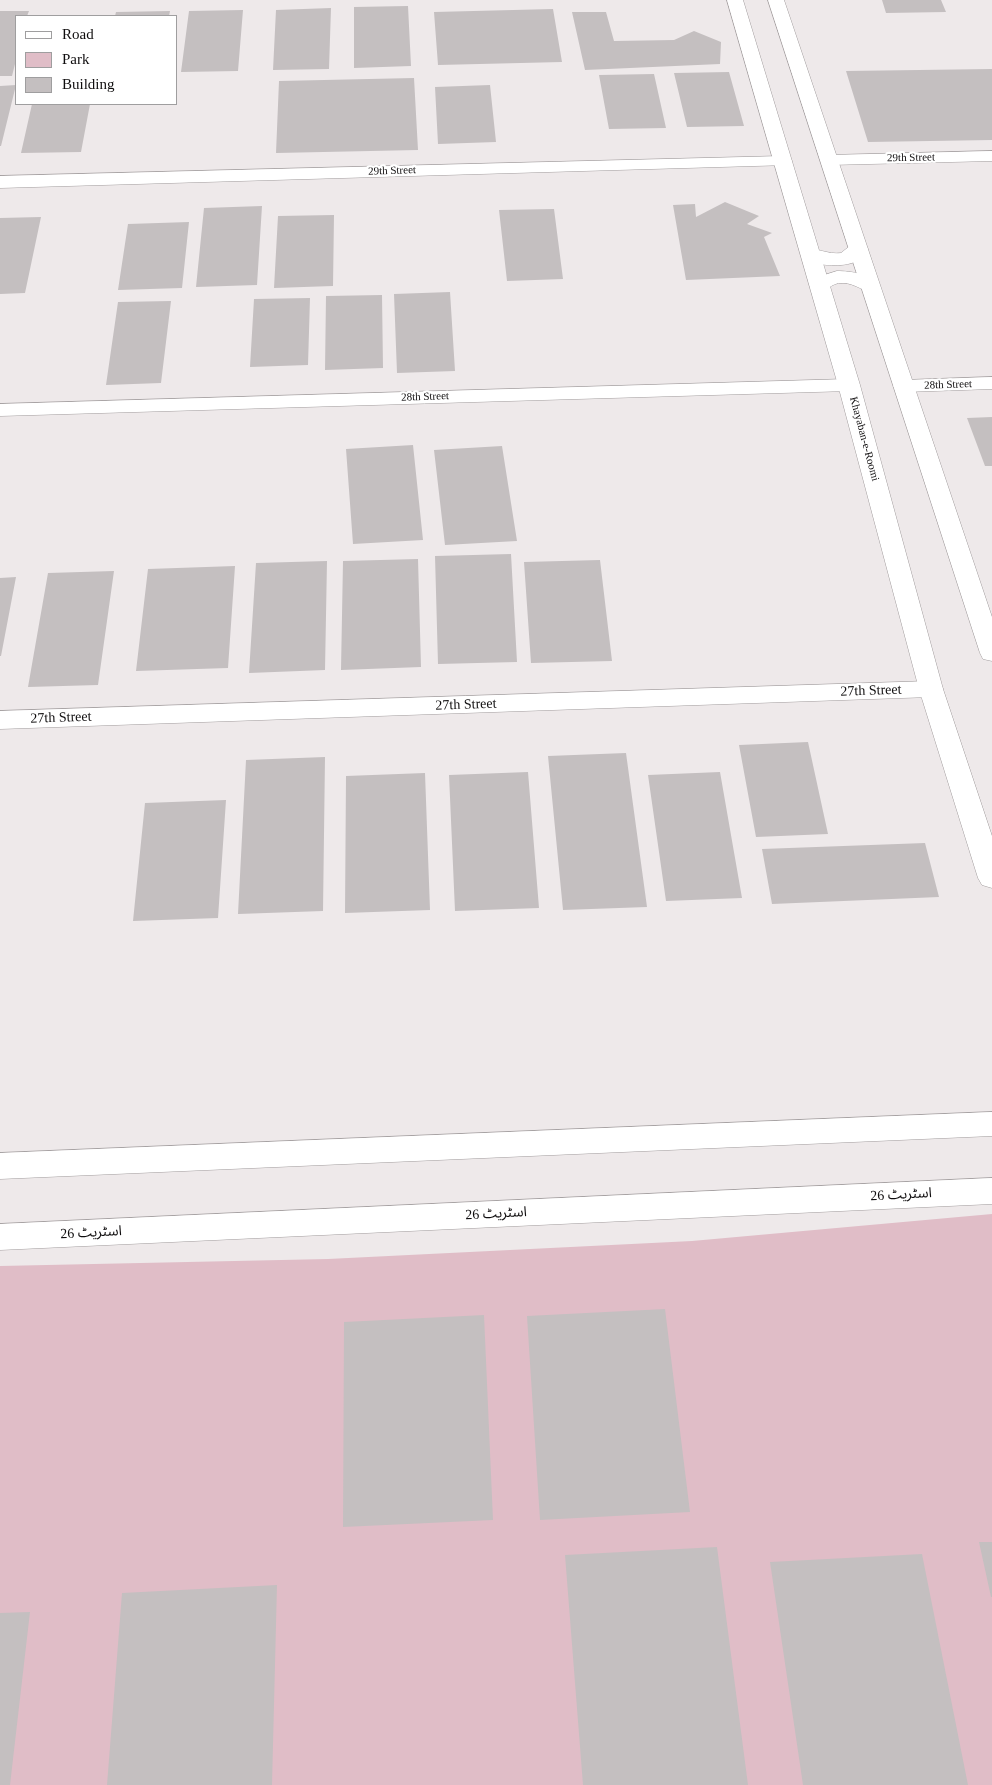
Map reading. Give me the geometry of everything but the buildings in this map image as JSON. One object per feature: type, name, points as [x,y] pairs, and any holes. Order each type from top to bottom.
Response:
[{"type":"street","name":"Khayaban-e-Roomi","points":[[735,0],[849,385],[932,689],[992,878]]},
{"type":"street","points":[[776,0],[992,653]]},
{"type":"street","name":"29th Street","points":[[829,160],[992,156]]},
{"type":"street","name":"29th Street","points":[[0,182],[783,161]]},
{"type":"street","points":[[811,254],[826,259],[843,259],[856,253],[858,249]]},
{"type":"street","points":[[820,286],[828,280],[843,277],[859,279],[870,286]]},
{"type":"street","name":"28th Street","points":[[904,386],[992,383]]},
{"type":"street","name":"28th Street","points":[[0,410],[849,385]]},
{"type":"street","name":"27th Street","points":[[0,720],[932,689]]},
{"type":"street","points":[[0,1166],[992,1124]]},
{"type":"street","name":"اسٹریٹ 26","points":[[0,1237],[992,1191]]},
{"type":"green space","points":[[992,1214],[992,1785],[0,1785],[0,1266],[328,1259],[692,1241]]}]
